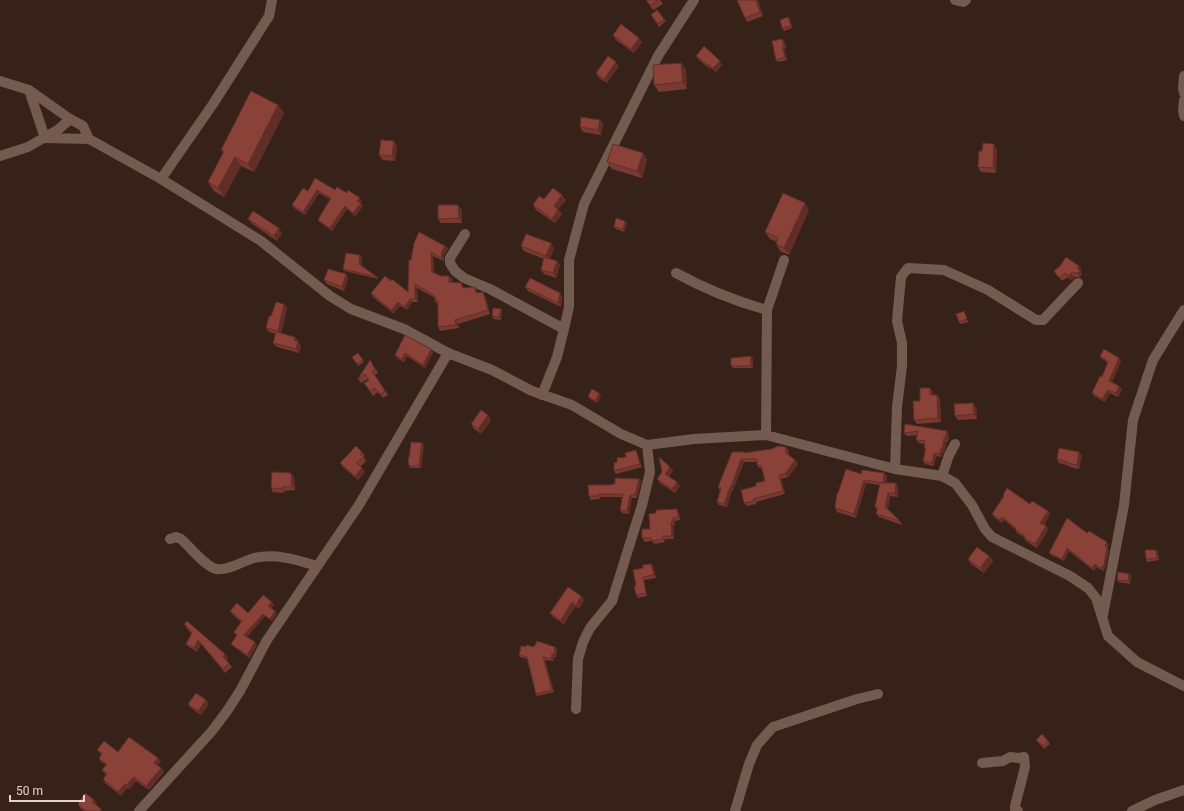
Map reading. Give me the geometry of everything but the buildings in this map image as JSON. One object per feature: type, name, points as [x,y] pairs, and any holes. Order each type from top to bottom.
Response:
[{"type":"street","points":[[161,179],[213,104],[270,16],[272,0]]},
{"type":"street","points":[[542,395],[556,357],[569,308],[569,260],[584,204],[658,56],[694,0]]},
{"type":"street","points":[[955,0],[963,2],[966,0]]},
{"type":"street","points":[[1184,76],[1184,93]]},
{"type":"street","points":[[0,81],[29,90],[70,119],[83,126],[89,139]]},
{"type":"street","points":[[29,90],[45,138]]},
{"type":"street","points":[[1184,100],[1184,116]]},
{"type":"street","points":[[0,156],[28,147],[59,129],[70,119]]},
{"type":"street","points":[[45,138],[89,139],[161,179],[261,241],[330,296],[351,309],[404,329],[448,353],[492,370],[542,395],[572,405],[621,434],[647,445],[694,439],[766,435],[895,469],[942,476],[954,483],[972,505],[985,529],[992,537],[1070,576],[1088,588],[1096,598],[1108,636],[1137,662],[1184,686]]},
{"type":"street","points":[[465,234],[450,258],[450,263],[455,271],[464,278],[490,289],[564,329]]},
{"type":"street","points":[[766,435],[767,310],[784,260]]},
{"type":"street","points":[[895,469],[897,407],[902,366],[902,343],[897,321],[901,277],[908,268],[944,270],[988,290],[1036,320],[1043,320],[1078,283]]},
{"type":"street","points":[[676,273],[705,288],[767,310]]},
{"type":"street","points":[[1102,617],[1124,506],[1133,420],[1153,360],[1184,310]]},
{"type":"street","points":[[139,811],[212,731],[240,692],[262,649],[359,505],[448,353]]},
{"type":"street","points":[[942,476],[949,455],[955,444]]},
{"type":"street","points":[[576,709],[578,660],[583,642],[590,628],[612,601],[642,505],[650,472],[647,445]]},
{"type":"street","points":[[170,539],[176,538],[181,540],[208,565],[216,569],[231,566],[254,558],[267,556],[283,557],[317,566]]},
{"type":"street","points":[[735,811],[749,764],[757,745],[773,727],[878,694]]},
{"type":"street","points":[[982,763],[1003,761],[1010,757],[1019,758],[1024,756],[1025,767],[1015,806],[1015,809],[1018,811]]},
{"type":"street","points":[[1132,811],[1155,800],[1184,790]]}]
